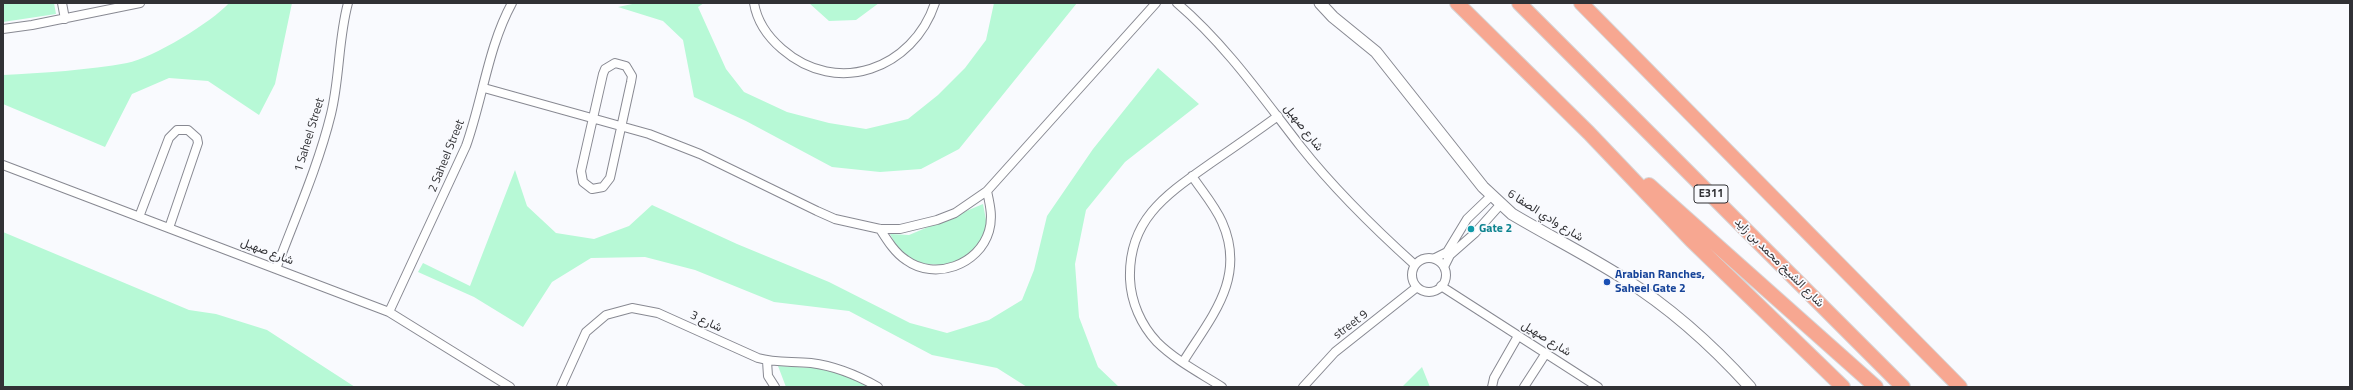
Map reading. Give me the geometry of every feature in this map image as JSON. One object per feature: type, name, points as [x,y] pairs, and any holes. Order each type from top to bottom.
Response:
[{"type":"highway","points":[[1457,3],[1588,133],[1691,240],[1843,387]]},
{"type":"highway","name":"شارع الشيخ محمد بن زايد","points":[[1519,3],[1903,387]]},
{"type":"highway","points":[[1581,3],[1960,387]]},
{"type":"highway","points":[[1588,133],[1876,387]]},
{"type":"street","points":[[62,3],[65,19]]},
{"type":"street","points":[[3,29],[65,19],[140,3]]},
{"type":"street","name":"1 Saheel Street","points":[[276,269],[327,128],[335,93],[339,40],[348,3]]},
{"type":"street","name":"2 Saheel Street","points":[[389,312],[456,170],[475,121],[496,38],[512,3]]},
{"type":"street","points":[[754,3],[758,17],[768,35],[791,56],[815,68],[828,72],[849,73],[869,70],[888,62],[905,51],[919,36],[930,19],[935,3]]},
{"type":"street","points":[[484,88],[592,119],[622,125],[700,154],[835,219],[880,229],[919,226],[961,210],[987,191],[1156,3]]},
{"type":"street","name":"شارع صهيل","points":[[1177,3],[1225,49],[1323,173],[1355,208],[1415,264]]},
{"type":"street","name":"شارع وادي الصفا 6","points":[[1320,3],[1333,17],[1376,52],[1491,196],[1500,205],[1512,214],[1605,267],[1653,298],[1708,343],[1750,387]]},
{"type":"street","points":[[615,63],[626,66],[632,76],[608,183],[603,187],[592,189],[587,186],[581,177],[592,119],[605,69],[615,63]]},
{"type":"street","points":[[1222,387],[1162,347],[1147,329],[1134,301],[1130,270],[1137,238],[1153,209],[1176,187],[1278,116]]},
{"type":"street","points":[[140,217],[169,138],[177,130],[188,130],[193,133],[198,143],[169,228]]},
{"type":"street","name":"شارع صهيل","points":[[3,165],[389,312],[510,387]]},
{"type":"street","points":[[1183,362],[1222,299],[1231,268],[1228,236],[1221,221],[1192,176]]},
{"type":"street","points":[[880,229],[892,246],[906,260],[923,268],[944,270],[963,263],[979,250],[986,238],[989,232],[992,211],[987,191]]},
{"type":"street","points":[[1491,196],[1465,223],[1456,244],[1447,258],[1444,267],[1446,277],[1441,286],[1432,291],[1417,288],[1412,274],[1415,264],[1424,258],[1435,258],[1446,252],[1456,244],[1475,233],[1500,205]]},
{"type":"street","points":[[1480,207],[1489,216]]},
{"type":"street","points":[[1435,258],[1444,267]]},
{"type":"street","name":"شارع صهيل","points":[[1441,286],[1598,387]]},
{"type":"street","name":"street 9","points":[[1303,387],[1336,352],[1417,288]]},
{"type":"street","name":"3 شارع","points":[[561,387],[586,332],[606,315],[632,308],[658,313],[748,355],[767,361],[794,361],[828,366],[859,377],[878,387]]},
{"type":"street","points":[[1492,387],[1494,378],[1518,336]]},
{"type":"street","points":[[1524,387],[1546,353]]},
{"type":"street","points":[[767,361],[768,376],[775,387]]},
{"type":"green space","points":[[3,3],[54,3],[56,14],[3,22]]},
{"type":"green space","points":[[229,3],[292,3],[275,84],[259,115],[208,81],[169,78],[132,94],[105,147],[3,104],[3,75],[82,69],[127,63],[138,60],[166,47],[196,29],[210,20]]},
{"type":"green space","points":[[637,3],[704,3],[698,7],[726,69],[744,92],[787,112],[829,123],[866,129],[908,119],[938,95],[965,68],[986,40],[994,3],[1077,3],[959,149],[921,169],[880,172],[832,167],[746,121],[694,97],[683,40],[663,21],[618,7]]},
{"type":"green space","points":[[809,3],[879,3],[856,20],[829,21]]},
{"type":"green space","points":[[1158,68],[1199,104],[1125,162],[1086,210],[1075,264],[1079,317],[1098,367],[1119,387],[1027,387],[997,368],[932,355],[849,311],[774,302],[695,270],[645,257],[591,258],[552,282],[523,327],[474,297],[418,272],[423,263],[470,286],[515,170],[527,206],[556,233],[594,239],[629,226],[652,205],[737,244],[829,282],[910,323],[947,333],[989,320],[1022,300],[1034,270],[1047,216],[1093,149]]},
{"type":"green space","points":[[983,204],[987,225],[978,246],[960,261],[940,265],[916,263],[898,249],[890,234],[909,235]]},
{"type":"green space","points":[[3,232],[189,310],[216,314],[267,330],[355,387],[3,387]]},
{"type":"green space","points":[[778,366],[832,369],[869,387],[786,387]]},
{"type":"green space","points":[[1422,367],[1430,387],[1402,387]]},
{"type":"place","name":"Gate 2","points":[[1471,229]]},
{"type":"place","name":"Arabian Ranches, Saheel Gate 2","points":[[1607,282]]}]
